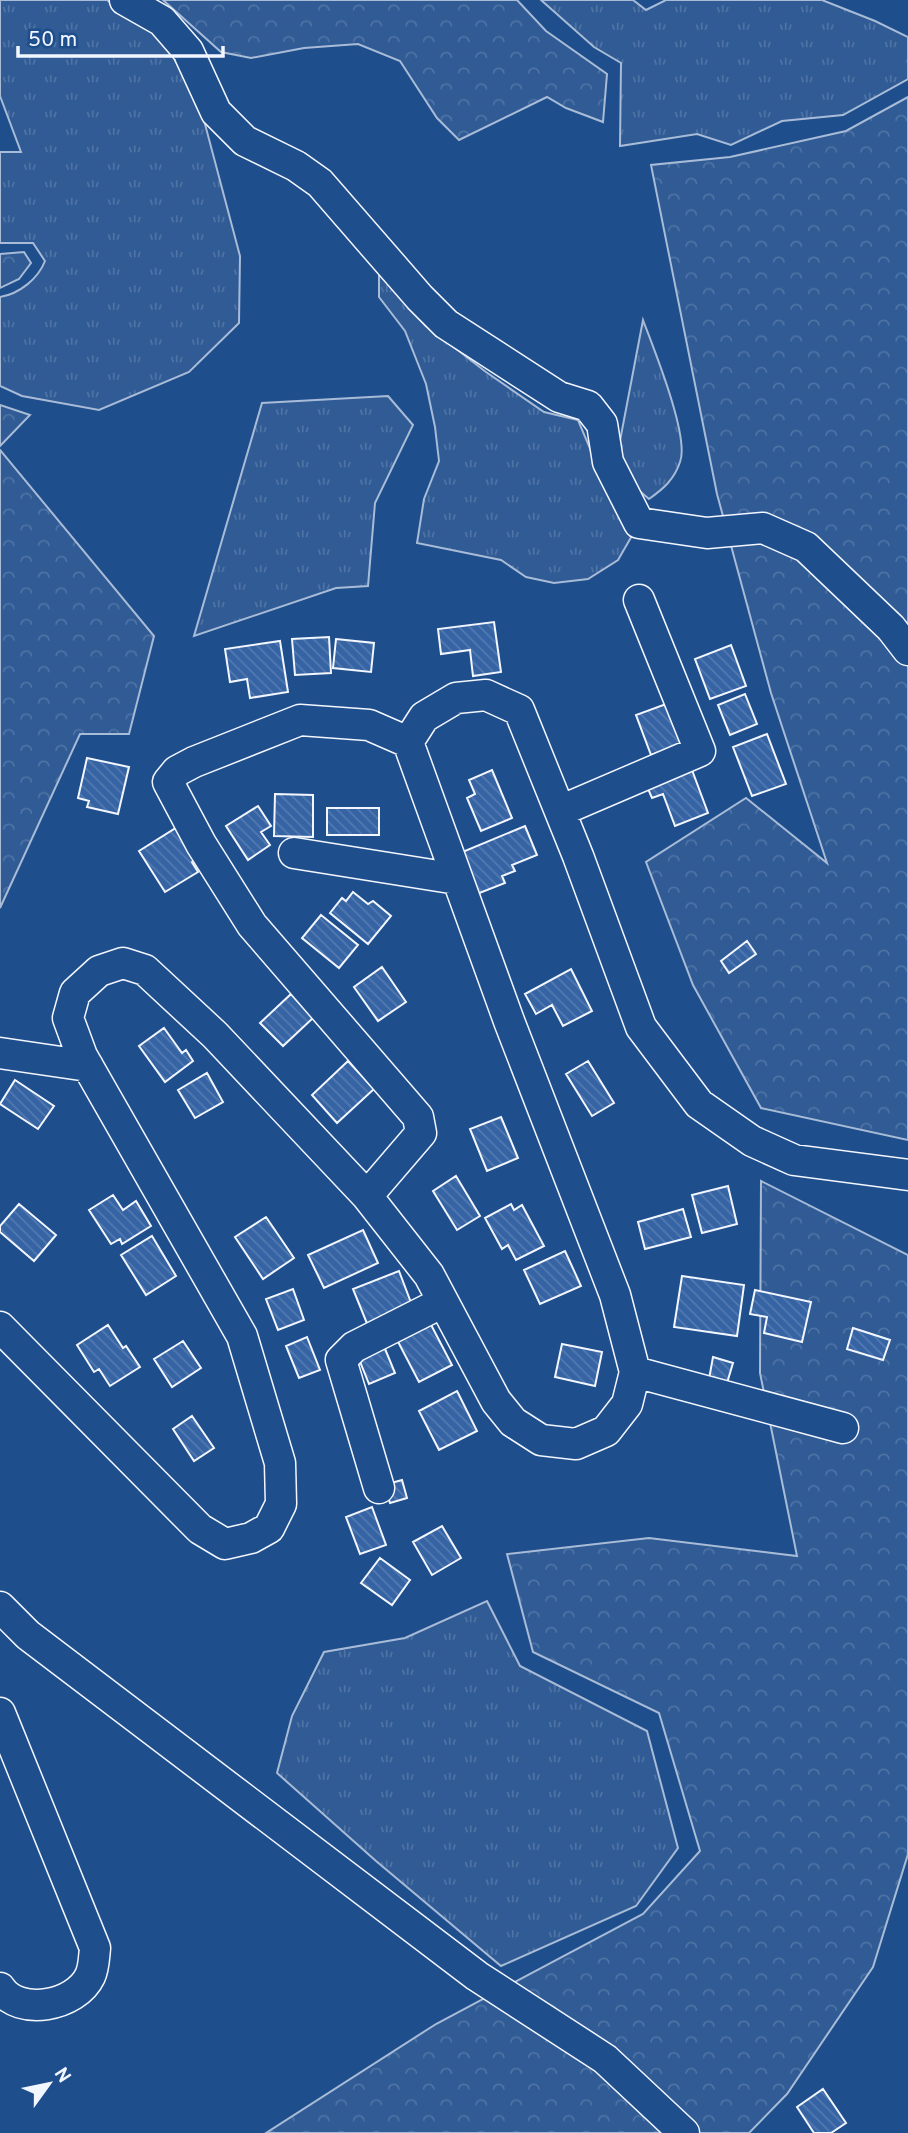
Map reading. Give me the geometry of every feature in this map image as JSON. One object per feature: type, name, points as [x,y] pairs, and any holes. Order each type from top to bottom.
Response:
[{"type":"street","points":[[125,0],[162,21],[188,51],[216,112],[245,141],[296,166],[320,183],[446,324],[559,397],[588,406],[602,424],[608,462],[639,523],[707,533],[763,528],[806,547],[891,628],[908,650]]},
{"type":"street","points":[[560,811],[700,751],[639,600]]},
{"type":"street","points":[[408,742],[424,718],[456,698],[486,695],[519,710],[641,1027],[699,1104],[752,1141],[794,1160],[908,1175]]},
{"type":"street","points":[[0,1327],[200,1530],[225,1544],[251,1538],[269,1528],[281,1504],[280,1463],[242,1336],[88,1066],[68,1017],[75,993],[99,971],[123,962],[145,970],[215,1035],[367,1196],[429,1275],[496,1401],[513,1422],[541,1440],[576,1444],[606,1431],[627,1404],[635,1372],[615,1295],[509,1021],[408,742],[369,725],[300,720],[194,762],[177,771],[168,782],[201,844],[252,925],[418,1117],[421,1133],[367,1196]]},
{"type":"street","points":[[294,853],[457,879]]},
{"type":"street","points":[[0,1053],[88,1066]]},
{"type":"street","points":[[379,1488],[341,1360],[354,1347],[443,1302]]},
{"type":"street","points":[[635,1372],[843,1428]]},
{"type":"street","points":[[0,1607],[28,1635],[477,1976],[605,2059],[684,2133]]},
{"type":"street","points":[[0,1713],[95,1948],[91,1975],[80,1990],[60,2000],[38,2007],[6,1997],[0,1988]]},
{"type":"green space","points":[[0,0],[107,0],[164,39],[201,109],[240,256],[239,323],[189,372],[99,410],[22,396],[0,386],[0,297],[27,285],[38,274],[45,261],[33,243],[0,243],[0,152],[21,152],[0,96]]},
{"type":"green space","points":[[163,0],[517,0],[546,31],[607,74],[603,122],[566,108],[547,97],[459,140],[437,118],[400,61],[358,44],[304,48],[251,58],[221,52]]},
{"type":"green space","points":[[541,0],[633,0],[646,10],[666,0],[822,0],[908,37],[908,79],[843,115],[782,121],[731,145],[697,134],[620,146],[621,63],[594,47]]},
{"type":"green space","points":[[908,97],[908,1140],[761,1108],[693,985],[646,862],[746,798],[827,863],[771,693],[717,494],[651,165],[730,157],[846,131]]},
{"type":"green space","points":[[24,252],[31,263],[19,279],[0,288],[0,254]]},
{"type":"green space","points":[[379,271],[424,324],[486,372],[544,412],[578,420],[597,465],[633,534],[618,560],[588,579],[554,583],[526,577],[501,560],[417,543],[424,499],[439,461],[435,427],[426,384],[405,331],[379,297]]},
{"type":"green space","points":[[643,320],[669,392],[682,450],[675,474],[649,499],[629,482],[619,446]]},
{"type":"green space","points":[[388,396],[413,425],[375,503],[368,586],[336,588],[194,636],[262,403]]},
{"type":"green space","points":[[0,405],[30,415],[0,446]]},
{"type":"green space","points":[[0,450],[154,636],[129,734],[80,734],[0,908]]},
{"type":"green space","points":[[761,1181],[908,1255],[908,1854],[873,1967],[787,2094],[749,2133],[266,2133],[436,2024],[643,1914],[700,1851],[659,1713],[533,1652],[507,1554],[649,1538],[797,1556],[760,1373]]},
{"type":"green space","points":[[487,1601],[520,1666],[647,1731],[678,1848],[636,1906],[501,1966],[277,1773],[292,1716],[324,1652],[405,1638]]},
{"type":"building","points":[[494,622],[501,672],[473,676],[470,650],[441,654],[438,629]]},
{"type":"building","points":[[329,637],[331,673],[295,675],[292,639]]},
{"type":"building","points":[[336,639],[374,643],[371,672],[333,668]]},
{"type":"building","points":[[280,641],[288,692],[250,698],[247,679],[230,682],[225,649]]},
{"type":"building","points":[[731,645],[746,686],[710,699],[695,659]]},
{"type":"building","points":[[745,694],[757,724],[730,735],[718,705]]},
{"type":"building","points":[[666,704],[681,744],[651,755],[636,715]]},
{"type":"building","points":[[767,734],[786,784],[752,796],[733,747]]},
{"type":"building","points":[[87,758],[129,767],[118,814],[87,807],[89,801],[78,798]]},
{"type":"building","points":[[492,770],[512,818],[481,831],[467,798],[475,794],[469,780]]},
{"type":"building","points":[[692,770],[708,813],[675,826],[663,794],[652,798],[645,782]]},
{"type":"building","points":[[275,794],[313,795],[313,837],[274,836]]},
{"type":"building","points":[[258,806],[271,826],[261,832],[270,845],[248,860],[226,826]]},
{"type":"building","points":[[327,808],[379,808],[379,835],[327,835]]},
{"type":"building","points":[[179,826],[199,858],[192,862],[198,872],[165,892],[139,851]]},
{"type":"building","points":[[525,826],[537,855],[512,865],[515,871],[502,876],[505,883],[477,894],[460,853]]},
{"type":"building","points":[[353,892],[368,904],[373,901],[391,916],[368,944],[330,913],[342,898],[346,901]]},
{"type":"building","points":[[321,915],[358,945],[339,968],[302,938]]},
{"type":"building","points":[[747,941],[756,954],[729,973],[721,961]]},
{"type":"building","points":[[382,967],[406,1002],[378,1021],[354,987]]},
{"type":"building","points":[[571,969],[592,1011],[563,1026],[552,1005],[536,1014],[525,994]]},
{"type":"building","points":[[291,994],[313,1018],[283,1046],[260,1023]]},
{"type":"building","points":[[164,1028],[182,1053],[186,1050],[193,1061],[165,1082],[139,1046]]},
{"type":"building","points":[[348,1061],[374,1089],[337,1123],[312,1095]]},
{"type":"building","points":[[588,1061],[614,1103],[592,1116],[566,1074]]},
{"type":"building","points":[[207,1073],[223,1102],[195,1118],[178,1090]]},
{"type":"building","points":[[15,1080],[54,1106],[38,1129],[0,1104]]},
{"type":"building","points":[[501,1117],[518,1158],[487,1171],[470,1129]]},
{"type":"building","points":[[456,1176],[480,1216],[457,1230],[433,1191]]},
{"type":"building","points":[[728,1186],[737,1224],[702,1233],[692,1195]]},
{"type":"building","points":[[113,1195],[123,1210],[136,1201],[151,1226],[122,1244],[120,1239],[111,1244],[89,1210]]},
{"type":"building","points":[[19,1204],[56,1235],[34,1261],[0,1232],[0,1226]]},
{"type":"building","points":[[511,1204],[514,1210],[522,1205],[544,1246],[516,1260],[508,1245],[502,1249],[485,1218]]},
{"type":"building","points":[[683,1209],[691,1237],[645,1249],[638,1222]]},
{"type":"building","points":[[266,1217],[294,1258],[263,1279],[235,1237]]},
{"type":"building","points":[[363,1230],[378,1263],[324,1288],[308,1255]]},
{"type":"building","points":[[152,1236],[176,1276],[146,1295],[121,1255]]},
{"type":"building","points":[[565,1251],[581,1286],[540,1304],[524,1270]]},
{"type":"building","points":[[399,1271],[413,1308],[368,1326],[353,1289]]},
{"type":"building","points":[[682,1276],[744,1285],[737,1336],[674,1327]]},
{"type":"building","points":[[293,1289],[304,1320],[278,1330],[266,1299]]},
{"type":"building","points":[[755,1290],[811,1302],[802,1342],[764,1333],[767,1317],[750,1314]]},
{"type":"building","points":[[428,1319],[452,1365],[419,1382],[395,1336]]},
{"type":"building","points":[[108,1325],[140,1367],[110,1386],[99,1369],[94,1372],[77,1345]]},
{"type":"building","points":[[853,1328],[890,1340],[883,1360],[847,1349]]},
{"type":"building","points":[[307,1337],[320,1370],[299,1378],[286,1346]]},
{"type":"building","points":[[183,1341],[201,1368],[172,1387],[154,1359]]},
{"type":"building","points":[[383,1344],[395,1373],[369,1384],[357,1354]]},
{"type":"building","points":[[562,1344],[602,1352],[595,1386],[555,1377]]},
{"type":"building","points":[[713,1357],[733,1363],[727,1383],[709,1379]]},
{"type":"building","points":[[457,1391],[477,1431],[439,1450],[419,1411]]},
{"type":"building","points":[[192,1416],[214,1448],[194,1461],[173,1429]]},
{"type":"building","points":[[402,1480],[407,1498],[390,1503],[384,1485]]},
{"type":"building","points":[[372,1507],[386,1545],[360,1554],[346,1517]]},
{"type":"building","points":[[442,1526],[461,1558],[432,1575],[413,1542]]},
{"type":"building","points":[[380,1558],[410,1580],[392,1605],[361,1583]]},
{"type":"building","points":[[823,2089],[846,2123],[831,2133],[814,2133],[797,2107]]}]
